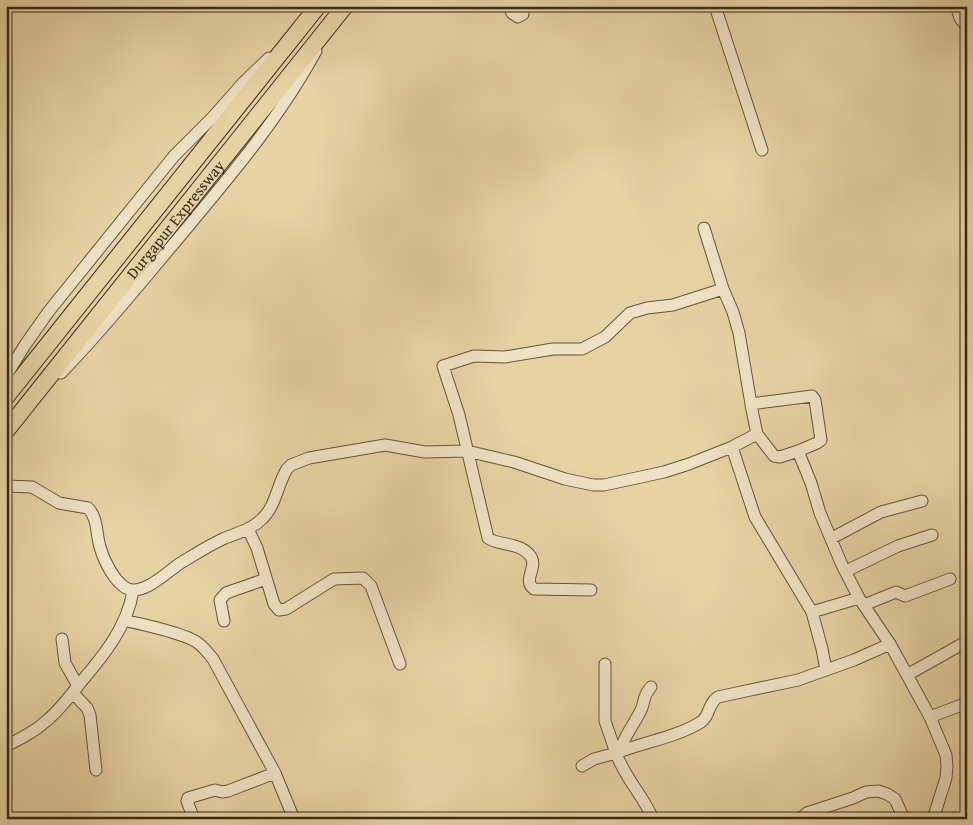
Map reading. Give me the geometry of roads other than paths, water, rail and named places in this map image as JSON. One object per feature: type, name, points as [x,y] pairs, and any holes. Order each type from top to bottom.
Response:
[{"type":"highway","name":"Durgapur Expressway","points":[[6,397],[318,6]]},
{"type":"highway","name":"Durgapur Expressway","points":[[10,426],[345,6]]},
{"type":"street","points":[[509,6],[514,16],[518,17],[523,14],[522,6]]},
{"type":"street","points":[[715,6],[762,150]]},
{"type":"street","points":[[956,6],[960,18],[967,27]]},
{"type":"street","points":[[6,376],[33,332],[49,311],[174,156],[243,83],[299,31]]},
{"type":"street","points":[[704,228],[722,289],[740,333],[751,404],[757,434],[774,456],[780,457],[821,440],[815,400],[812,396],[751,404]]},
{"type":"street","points":[[591,590],[537,590],[531,588],[528,582],[533,563],[530,556],[516,546],[490,540],[486,534],[459,415],[443,370],[444,365],[474,356],[504,357],[553,349],[582,349],[604,337],[630,313],[647,308],[673,305],[722,289]]},
{"type":"street","points":[[6,486],[32,488],[59,503],[88,508],[94,520],[104,558],[116,578],[126,588],[133,590],[148,587],[199,552],[248,529],[262,520],[269,512],[288,469],[302,460],[385,445],[425,452],[467,451],[514,462],[565,480],[604,485],[664,472],[696,462],[757,434]]},
{"type":"street","points":[[732,447],[755,517],[812,612],[826,670]]},
{"type":"street","points":[[798,451],[811,483],[820,513],[861,602],[890,644],[930,716],[946,755],[946,778],[933,819]]},
{"type":"street","points":[[832,538],[881,512],[922,501]]},
{"type":"street","points":[[248,529],[257,548],[275,607],[282,610],[334,579],[360,578],[366,580],[371,586],[400,664]]},
{"type":"street","points":[[846,571],[898,546],[932,535]]},
{"type":"street","points":[[224,620],[220,600],[222,596],[266,579]]},
{"type":"street","points":[[812,612],[861,602],[896,592],[905,596],[950,580]]},
{"type":"street","points":[[6,746],[46,722],[75,690],[110,647],[124,620],[133,590]]},
{"type":"street","points":[[124,620],[194,640],[205,649],[213,659],[275,773],[294,819]]},
{"type":"street","points":[[62,639],[65,662],[75,690],[90,715],[96,770]]},
{"type":"street","points":[[582,766],[594,759],[655,740],[702,722],[707,715],[711,703],[718,697],[798,680],[890,644]]},
{"type":"street","points":[[907,675],[964,644]]},
{"type":"street","points":[[605,664],[605,721],[618,752],[622,768],[639,792],[653,819]]},
{"type":"street","points":[[618,752],[628,731],[642,709],[644,697],[651,688]]},
{"type":"street","points":[[930,716],[967,704]]},
{"type":"street","points":[[194,819],[187,801],[188,798],[215,790],[228,791],[275,773]]},
{"type":"street","points":[[800,819],[807,813],[866,792],[878,791],[895,799],[904,819]]}]
